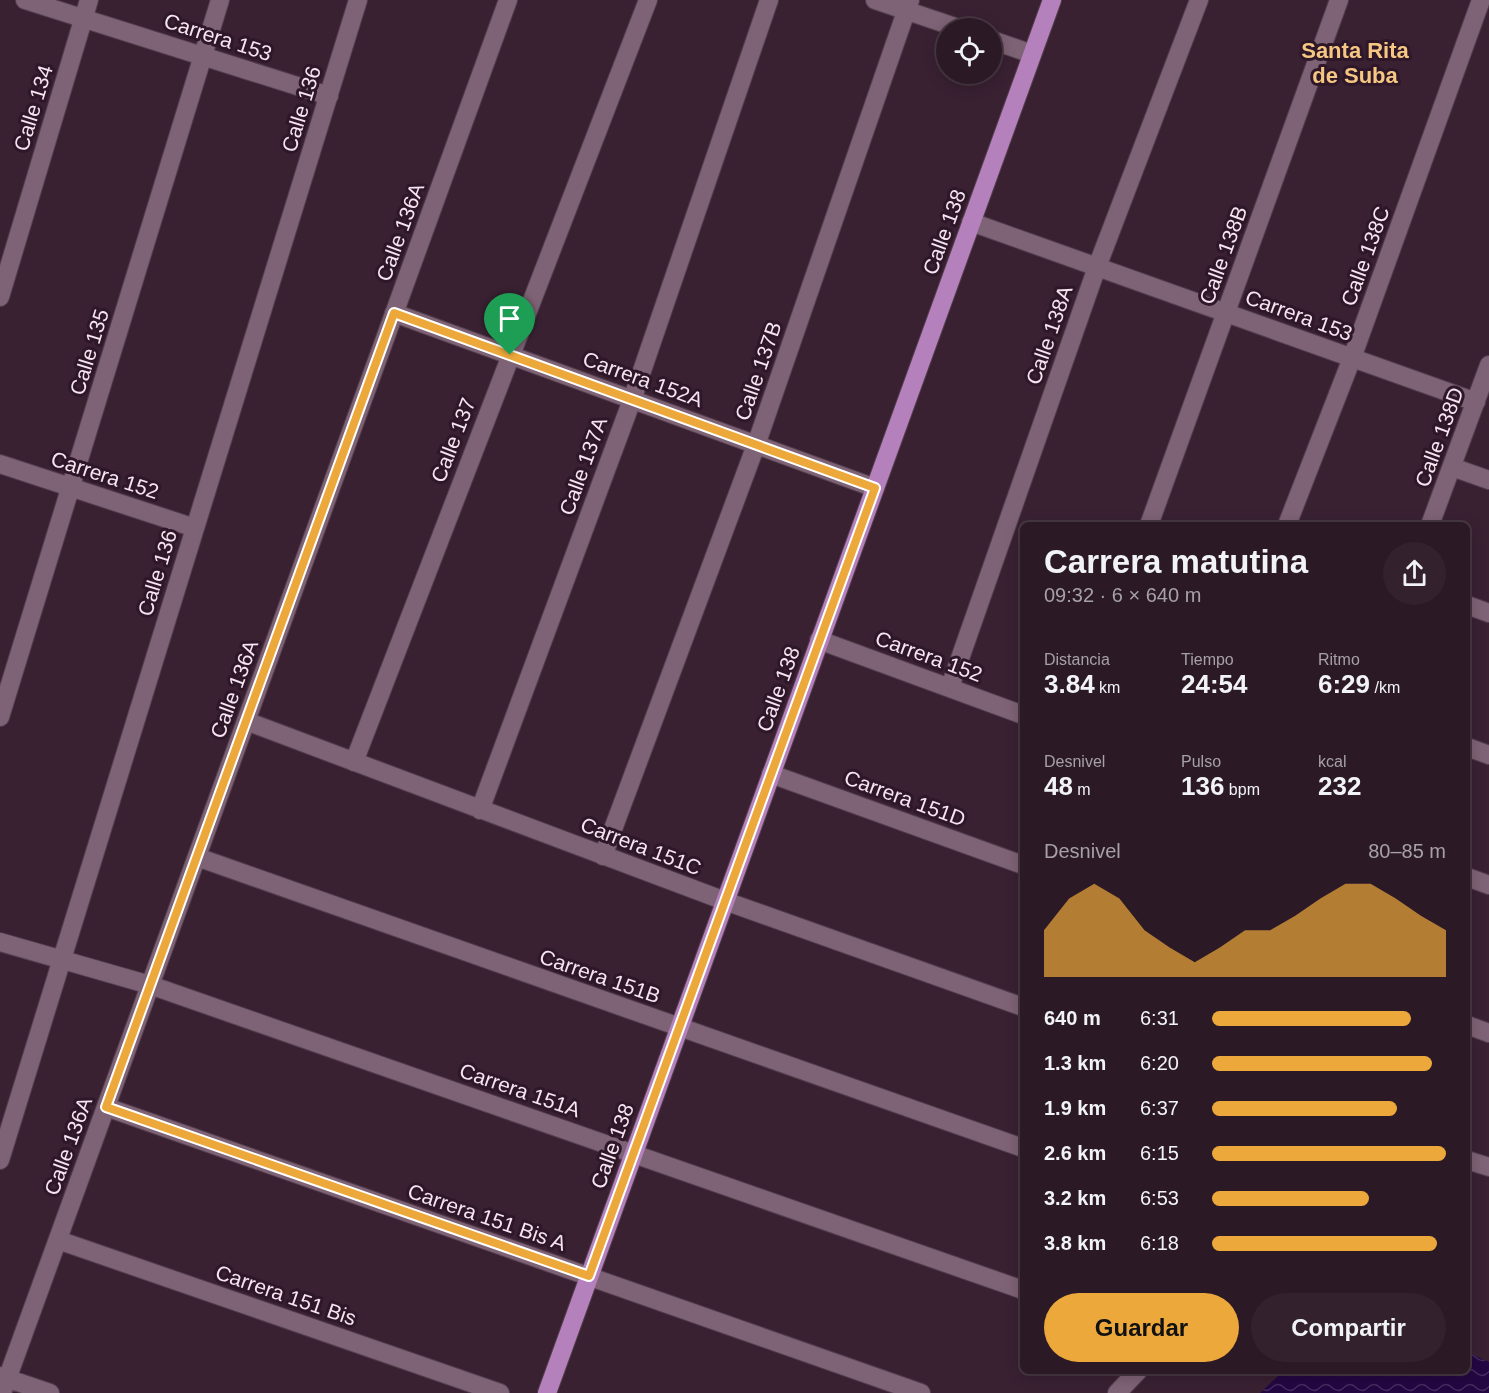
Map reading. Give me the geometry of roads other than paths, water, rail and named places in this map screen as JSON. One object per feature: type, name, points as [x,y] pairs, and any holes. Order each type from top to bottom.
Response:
[{"type":"main road","name":"Calle 138","points":[[547,1393],[1052,0]]},
{"type":"street","name":"Carrera 153","points":[[25,0],[329,96]]},
{"type":"street","name":"Calle 134","points":[[0,297],[89,0]]},
{"type":"street","name":"Calle 135","points":[[0,717],[220,0]]},
{"type":"street","name":"Calle 136","points":[[0,1160],[358,0]]},
{"type":"street","name":"Calle 136A","points":[[3,1383],[58,1240],[508,0]]},
{"type":"street","name":"Calle 137","points":[[354,762],[648,0]]},
{"type":"street","name":"Calle 137A","points":[[480,810],[632,400],[769,0]]},
{"type":"street","points":[[875,0],[908,5],[936,18]]},
{"type":"street","name":"Calle 138A","points":[[950,687],[1097,267],[1199,0]]},
{"type":"street","name":"Calle 138B","points":[[1150,522],[1339,0]]},
{"type":"street","name":"Calle 138C","points":[[1288,522],[1352,358],[1481,0]]},
{"type":"street","name":"Calle 137B","points":[[603,856],[756,445],[908,5]]},
{"type":"street","points":[[1002,44],[1032,54]]},
{"type":"street","name":"Carrera 153","points":[[971,222],[1476,402]]},
{"type":"street","name":"Carrera 152A","points":[[394,313],[875,488]]},
{"type":"street","name":"Calle 138D","points":[[1432,522],[1489,364]]},
{"type":"street","name":"Carrera 152","points":[[0,464],[195,528]]},
{"type":"street","points":[[1452,467],[1489,480]]},
{"type":"street","points":[[1470,606],[1489,613]]},
{"type":"street","name":"Carrera 152","points":[[819,640],[1020,714]]},
{"type":"street","name":"Carrera 151C","points":[[246,722],[725,902],[1020,1006]]},
{"type":"street","points":[[1470,748],[1489,755]]},
{"type":"street","name":"Carrera 151D","points":[[771,774],[1020,864]]},
{"type":"street","name":"Carrera 151B","points":[[197,857],[1020,1147]]},
{"type":"street","points":[[1470,878],[1489,885]]},
{"type":"street","name":"Carrera 151A","points":[[0,942],[150,985],[1020,1289]]},
{"type":"street","points":[[1470,1026],[1489,1033]]},
{"type":"street","name":"Carrera 151 Bis A","points":[[106,1107],[921,1393]]},
{"type":"street","points":[[1470,1161],[1489,1167]]},
{"type":"street","name":"Carrera 151 Bis","points":[[58,1240],[500,1393]]},
{"type":"street","points":[[1118,1393],[1135,1374]]},
{"type":"street","points":[[3,1383],[50,1393]]},
{"type":"water","points":[[1470,1353],[1489,1362],[1489,1393],[1260,1393],[1278,1376],[1285,1374],[1470,1374]]},
{"type":"district","name":"Santa Rita de Suba","points":[[1355,62]]}]
